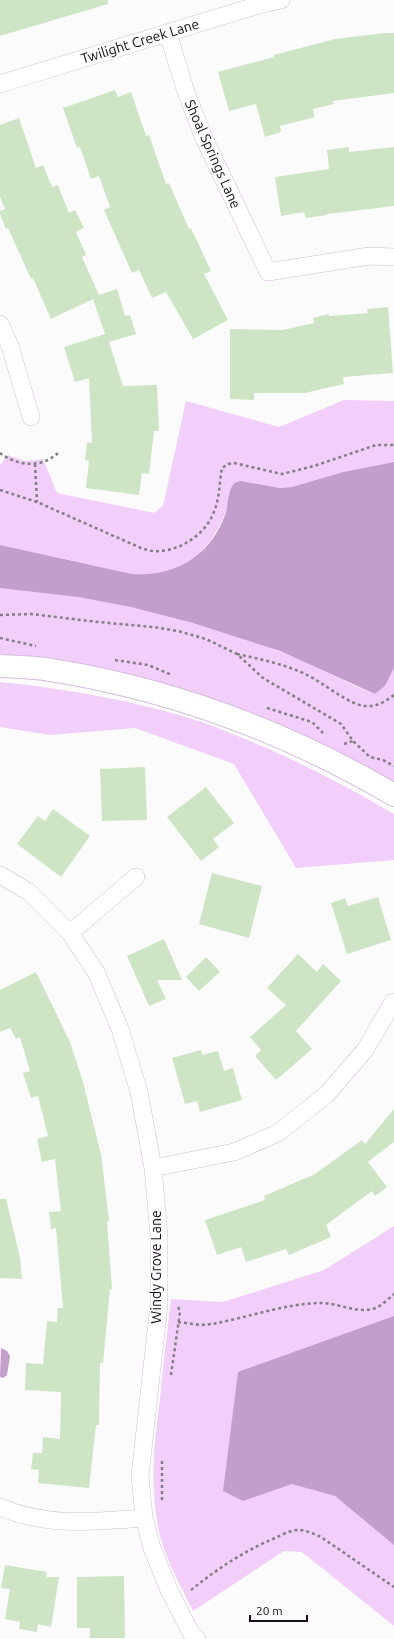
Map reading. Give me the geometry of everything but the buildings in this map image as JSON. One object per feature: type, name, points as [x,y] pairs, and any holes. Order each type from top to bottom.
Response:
[{"type":"street","name":"Twilight Creek Lane","points":[[0,84],[262,4],[281,0]]},
{"type":"street","name":"Shoal Springs Lane","points":[[168,33],[185,89],[203,136],[268,272],[369,256],[394,257]]},
{"type":"street","points":[[0,324],[10,346],[31,417]]},
{"type":"street","points":[[0,666],[45,669],[137,687],[226,715],[290,741],[364,778],[394,795]]},
{"type":"street","name":"Windy Grove Lane","points":[[0,875],[29,892],[70,933],[96,972],[120,1029],[139,1092],[153,1168],[159,1236],[159,1304],[140,1476],[144,1518],[152,1548],[169,1590],[191,1633],[197,1639]]},
{"type":"street","points":[[70,933],[136,877]]},
{"type":"street","points":[[153,1168],[234,1152],[278,1133],[326,1095],[365,1050],[393,1002]]},
{"type":"street","points":[[0,1507],[50,1521],[92,1522],[144,1518]]},
{"type":"path","points":[[0,490],[37,502],[141,548],[159,551],[170,550],[184,544],[198,534],[210,520],[214,512],[218,496],[221,471],[224,465],[234,463],[282,474],[314,466],[376,445],[394,444]]},
{"type":"path","points":[[0,453],[12,461],[35,464],[50,459],[59,452]]},
{"type":"path","points":[[35,464],[37,502]]},
{"type":"path","points":[[0,615],[31,614],[166,628],[206,640],[237,654],[259,658],[295,669],[313,678],[344,698],[360,705],[372,706],[388,700],[394,695]]},
{"type":"path","points":[[237,654],[263,678],[340,724],[353,741],[370,756],[394,766]]},
{"type":"path","points":[[178,1322],[201,1325],[212,1324],[296,1305],[317,1303],[334,1304],[352,1309],[374,1309],[394,1294]]},
{"type":"path","points":[[171,1376],[180,1312],[175,1302]]},
{"type":"path","points":[[162,1459],[162,1505]]},
{"type":"path","points":[[191,1590],[237,1557],[268,1540],[287,1532],[297,1530],[309,1532],[321,1537],[394,1587]]},
{"type":"path","points":[[188,1584],[194,1596]]},
{"type":"shaded area","points":[[344,400],[394,401],[394,462],[343,472],[292,487],[280,488],[241,481],[232,486],[225,513],[210,541],[189,561],[177,567],[163,572],[132,574],[0,545],[0,465],[8,455],[25,461],[43,459],[57,493],[154,513],[163,506],[186,401],[279,427]]},
{"type":"shaded area","points":[[394,462],[394,668],[385,686],[375,694],[280,651],[193,623],[131,607],[78,597],[0,588],[0,545],[132,574],[163,572],[190,560],[202,551],[212,540],[220,527],[226,512],[230,491],[236,483],[241,481],[280,488],[292,487],[343,472]]},
{"type":"shaded area","points":[[0,588],[70,595],[106,601],[179,618],[214,628],[281,652],[375,694],[385,686],[394,668],[394,784],[349,759],[0,658]]},
{"type":"shaded area","points":[[0,682],[77,692],[153,708],[208,724],[283,756],[394,814],[394,860],[296,868],[234,764],[135,728],[50,735],[0,727]]},
{"type":"shaded area","points":[[394,1226],[394,1626],[302,1552],[284,1551],[193,1611],[166,1555],[160,1536],[155,1501],[154,1451],[171,1299],[223,1302],[324,1270]]},
{"type":"shaded area","points":[[394,1316],[394,1545],[335,1496],[292,1484],[243,1501],[223,1491],[238,1372]]},
{"type":"shaded area","points":[[1,1348],[7,1351],[10,1356],[7,1375],[3,1378],[0,1377]]}]
